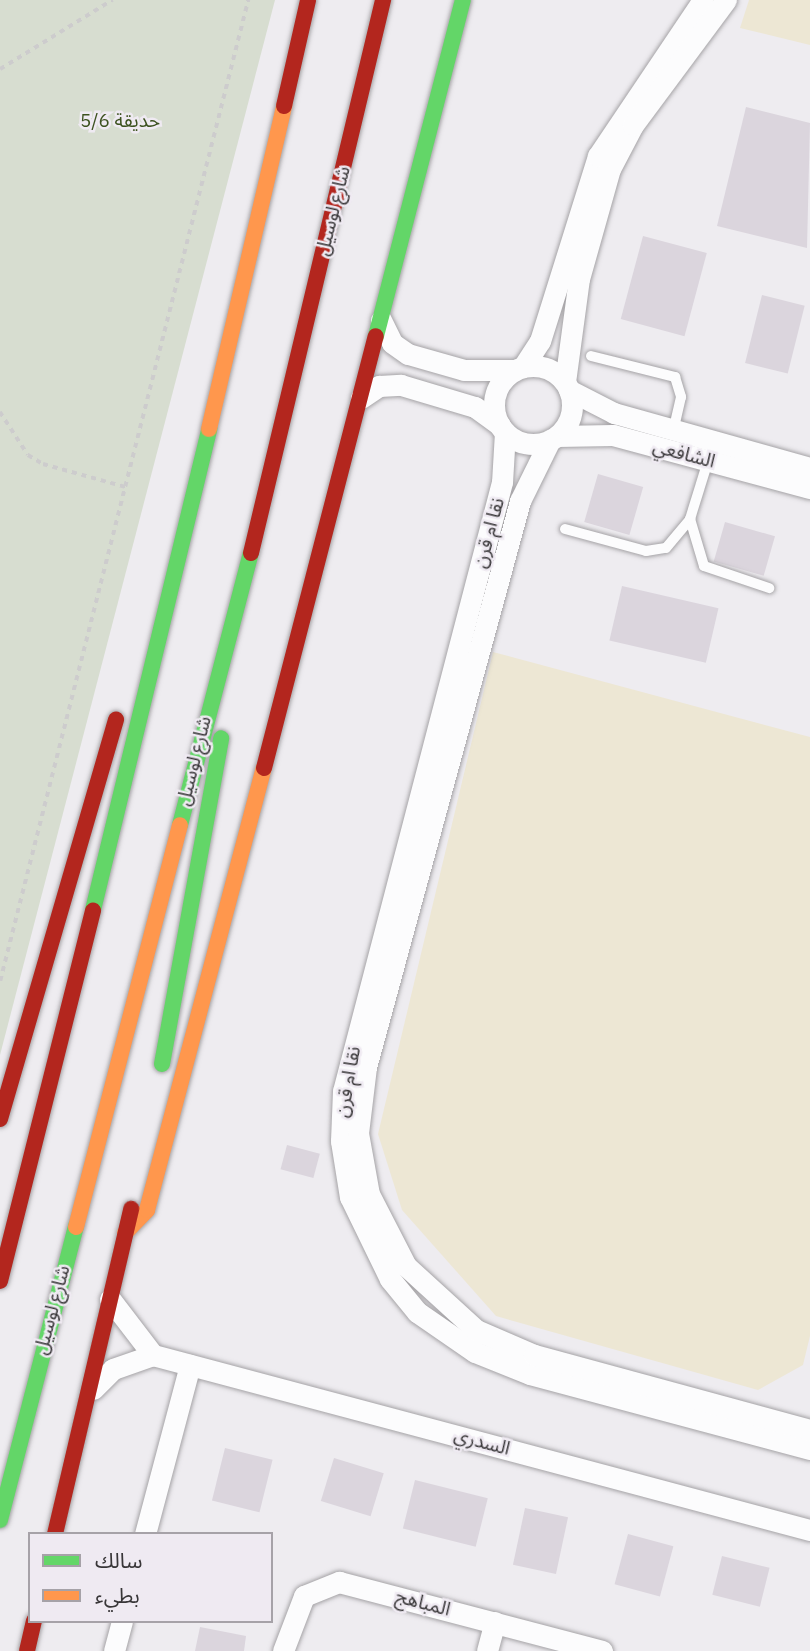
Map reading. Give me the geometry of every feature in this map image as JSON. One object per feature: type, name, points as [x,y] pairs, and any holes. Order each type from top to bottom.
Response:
[{"type":"highway","points":[[0,1281],[160,645],[308,0]]},
{"type":"highway","name":"شارع لوسيل","points":[[0,1520],[220,659],[383,0]]},
{"type":"highway","points":[[125,1233],[147,1210],[178,1102],[357,401],[463,0]]},
{"type":"highway","points":[[374,44],[400,12]]},
{"type":"highway","points":[[0,1119],[120,707],[136,667],[160,645]]},
{"type":"highway","points":[[159,1076],[210,821],[221,743],[220,659]]},
{"type":"highway","points":[[55,1532],[90,1392],[145,1142]]},
{"type":"highway","points":[[27,1651],[34,1623]]},
{"type":"street","points":[[502,428],[495,394],[519,369],[540,341],[598,156],[703,0]]},
{"type":"street","points":[[357,401],[379,386],[401,385],[475,407],[526,443],[554,438],[572,410],[567,386],[579,279],[610,169],[633,125],[726,0]]},
{"type":"street","points":[[381,317],[386,336],[408,354],[464,370],[546,368],[567,386]]},
{"type":"street","name":"الشافعي","points":[[567,386],[605,410],[673,432],[810,468]]},
{"type":"street","name":"نقا ام قرن","points":[[502,428],[502,482],[343,1091],[341,1141],[350,1196],[390,1279],[417,1312],[475,1352],[530,1374],[807,1433]]},
{"type":"street","name":"الشافعي","points":[[554,438],[613,435],[810,488]]},
{"type":"street","name":"نقا ام قرن","points":[[554,438],[520,501],[366,1067],[359,1113],[364,1174],[406,1266],[476,1330],[534,1355],[807,1433]]},
{"type":"street","points":[[90,1392],[113,1369],[153,1355],[110,1298]]},
{"type":"street","name":"السدري","points":[[153,1355],[810,1530]]},
{"type":"street","points":[[146,1532],[190,1365]]},
{"type":"street","name":"المباهج","points":[[283,1651],[304,1596],[329,1583],[495,1622],[601,1651]]},
{"type":"street","points":[[487,1651],[495,1622]]},
{"type":"street","points":[[114,1651],[121,1623]]},
{"type":"lane","points":[[591,356],[675,377],[681,397],[673,432]]},
{"type":"lane","points":[[565,529],[659,551],[676,541],[690,519],[708,461]]},
{"type":"lane","points":[[690,519],[704,566],[769,589]]},
{"type":"path","points":[[0,69],[111,0]]},
{"type":"path","points":[[0,981],[129,488],[248,0]]},
{"type":"path","points":[[0,412],[36,460],[129,488]]},
{"type":"green space","name":"حديقة 5/6","points":[[0,0],[275,0],[0,1055]]},
{"type":"sand","points":[[749,0],[810,0],[810,45],[740,28]]},
{"type":"sand","points":[[493,652],[810,737],[810,1336],[803,1365],[758,1390],[496,1316],[402,1210],[378,1134]]},
{"type":"building","points":[[746,107],[810,123],[807,248],[717,226]]},
{"type":"building","points":[[643,236],[707,253],[684,336],[621,319]]},
{"type":"building","points":[[762,295],[805,306],[788,374],[745,363]]},
{"type":"building","points":[[598,474],[643,487],[629,535],[584,522]]},
{"type":"building","points":[[725,522],[775,536],[764,576],[714,561]]},
{"type":"building","points":[[622,586],[718,608],[706,663],[609,641]]},
{"type":"building","points":[[287,1145],[320,1154],[313,1178],[281,1169]]},
{"type":"building","points":[[225,1448],[273,1460],[259,1512],[212,1500]]},
{"type":"building","points":[[334,1458],[384,1473],[371,1516],[321,1501]]},
{"type":"building","points":[[415,1480],[488,1498],[476,1547],[403,1529]]},
{"type":"building","points":[[525,1508],[568,1517],[556,1574],[513,1565]]},
{"type":"building","points":[[628,1534],[673,1546],[660,1596],[615,1584]]},
{"type":"building","points":[[722,1556],[770,1568],[760,1607],[712,1595]]},
{"type":"building","points":[[200,1627],[246,1636],[244,1651],[195,1651]]},
{"type":"traffic: fast","points":[[376,336],[463,0]]},
{"type":"traffic: fast","points":[[93,910],[209,429]]},
{"type":"traffic: fast","points":[[180,825],[251,553]]},
{"type":"traffic: fast","points":[[162,1064],[221,738]]},
{"type":"traffic: fast","points":[[0,1520],[76,1227]]},
{"type":"traffic: slow","points":[[209,429],[284,106]]},
{"type":"traffic: slow","points":[[125,1233],[147,1210],[264,768]]},
{"type":"traffic: slow","points":[[76,1227],[180,825]]},
{"type":"traffic: jam","points":[[284,106],[308,0]]},
{"type":"traffic: jam","points":[[251,553],[383,0]]},
{"type":"traffic: jam","points":[[264,768],[376,336]]},
{"type":"traffic: jam","points":[[0,1119],[116,720]]},
{"type":"traffic: jam","points":[[0,1281],[93,910]]},
{"type":"traffic: jam","points":[[55,1532],[131,1209]]},
{"type":"traffic: jam","points":[[27,1651],[34,1623]]}]
